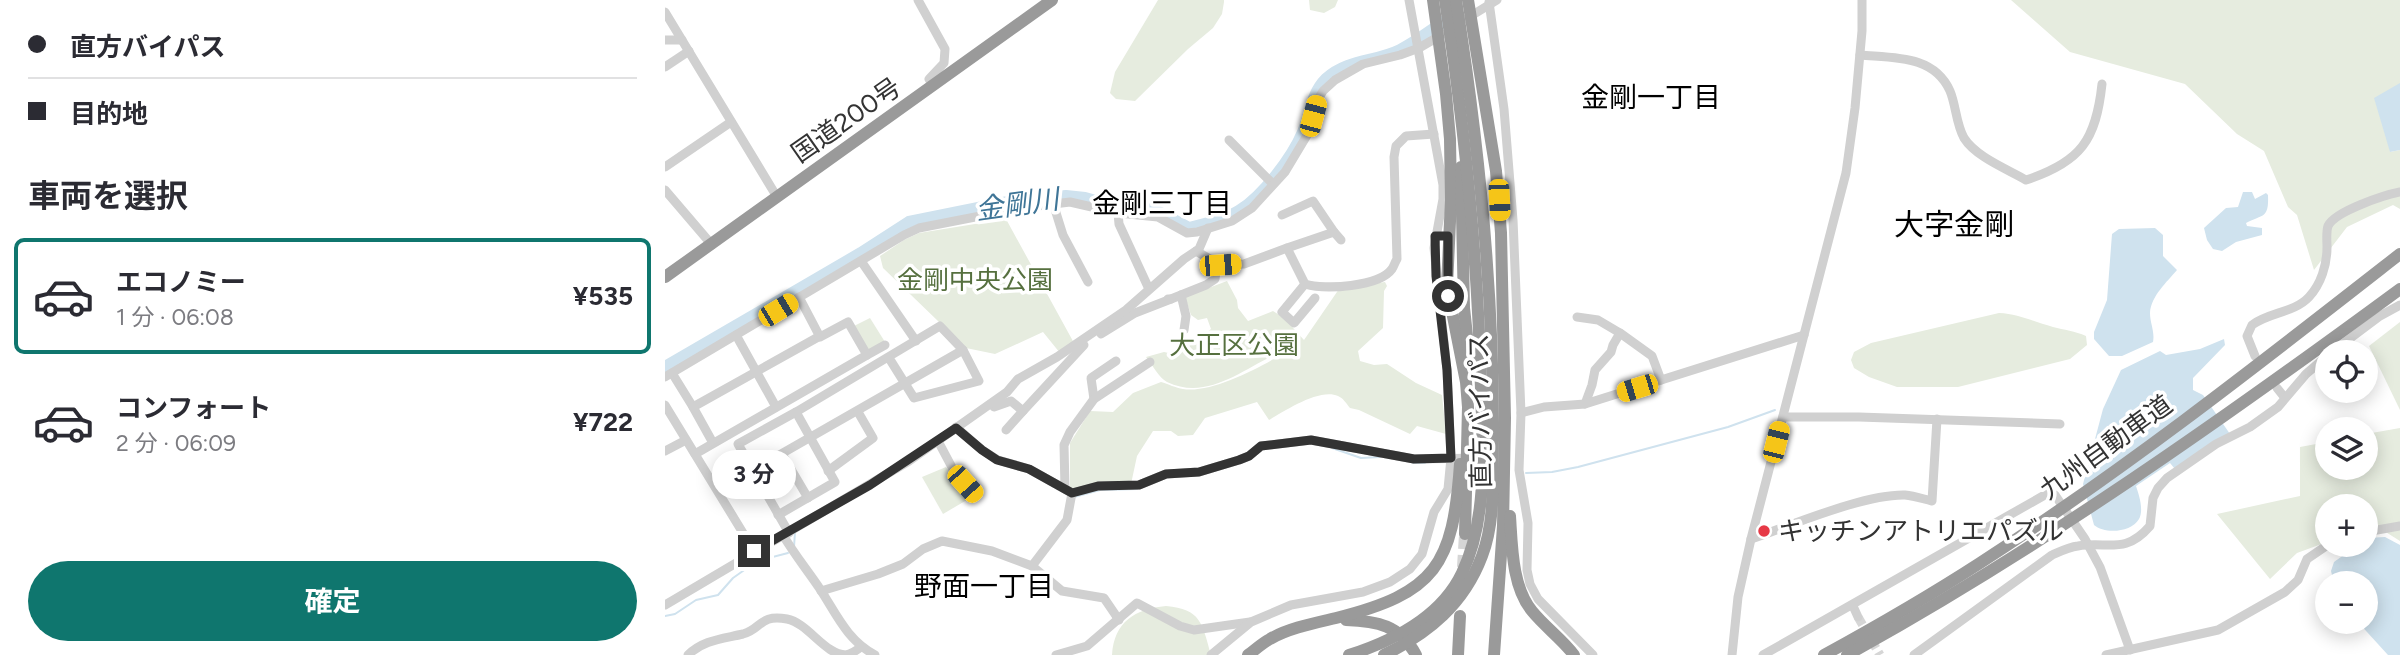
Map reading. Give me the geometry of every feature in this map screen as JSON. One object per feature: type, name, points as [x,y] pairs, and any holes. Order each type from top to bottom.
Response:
[{"type":"highway","name":"国道200号","points":[[665,278],[1052,0]]},
{"type":"highway","points":[[1248,655],[1269,639],[1314,623],[1365,611],[1415,589],[1432,571],[1444,552],[1470,528],[1480,417],[1473,211],[1460,59],[1461,31],[1456,0]]},
{"type":"highway","name":"直方バイパス","points":[[1468,0],[1461,31],[1487,111],[1505,200],[1501,317],[1480,417]]},
{"type":"highway","points":[[1437,1],[1461,31]]},
{"type":"highway","points":[[1437,1],[1450,139],[1449,321],[1461,385],[1480,417],[1524,597],[1531,610],[1574,655]]},
{"type":"highway","points":[[1460,59],[1490,168],[1501,317]]},
{"type":"highway","points":[[1435,236],[1448,236]]},
{"type":"highway","name":"九州自動車道","points":[[1824,655],[1910,607],[2050,516],[2228,386],[2400,254]]},
{"type":"highway","name":"九州自動車道","points":[[1847,655],[1904,624],[2057,529],[2400,289]]},
{"type":"highway","points":[[1349,655],[1397,642],[1441,620],[1459,600],[1473,577],[1483,554],[1470,528],[1458,491],[1480,417]]},
{"type":"highway","name":"直方バイパス","points":[[1494,655],[1507,526]]},
{"type":"highway","points":[[1458,655],[1460,616]]},
{"type":"highway","points":[[1314,623],[1363,620],[1381,624],[1397,631],[1416,655]]},
{"type":"highway","points":[[1384,655],[1397,642]]},
{"type":"street","points":[[918,0],[945,49],[944,63],[929,79],[933,86]]},
{"type":"street","points":[[1056,655],[1087,646],[1137,603],[1180,626],[1194,630],[1251,622],[1291,605],[1363,592],[1390,582],[1410,569],[1422,554],[1434,512],[1448,489],[1451,458],[1447,370],[1436,276],[1435,236],[1443,199],[1443,185],[1409,0]]},
{"type":"street","points":[[1732,655],[1738,597],[1751,539],[1846,173],[1860,55],[1862,0]]},
{"type":"street","points":[[1187,233],[1232,221],[1252,208],[1285,172],[1309,132],[1322,91],[1335,80],[1363,64],[1419,48],[1492,2],[1504,108],[1505,200],[1521,413],[1519,458],[1523,506],[1528,523],[1527,570],[1530,584],[1538,599],[1593,655]]},
{"type":"street","points":[[665,12],[777,197]]},
{"type":"street","points":[[665,40],[682,40]]},
{"type":"street","points":[[665,67],[689,51]]},
{"type":"street","points":[[1860,55],[1909,59],[1928,65],[1950,90],[1963,136],[1973,149],[2026,180],[2080,151],[2089,139],[2094,125],[2100,106],[2102,84]]},
{"type":"street","points":[[665,167],[731,122]]},
{"type":"street","points":[[1287,248],[1305,284],[1316,288],[1358,284],[1391,271],[1397,258],[1396,146],[1406,136],[1434,134]]},
{"type":"street","points":[[1229,140],[1273,184]]},
{"type":"street","points":[[665,190],[712,245]]},
{"type":"street","points":[[2255,356],[2247,336],[2248,329],[2258,321],[2299,306],[2309,298],[2318,285],[2327,256],[2328,226],[2333,220],[2344,213],[2400,192]]},
{"type":"street","points":[[1282,215],[1313,201],[1341,240]]},
{"type":"street","points":[[713,443],[693,407],[669,375],[919,228],[1070,202],[1118,213],[1169,218],[1187,233],[1198,238],[1198,249]]},
{"type":"street","points":[[1053,203],[1063,235],[1088,282]]},
{"type":"street","points":[[1118,213],[1119,224],[1149,289]]},
{"type":"street","points":[[665,605],[870,485],[938,441],[1007,392],[1018,379],[1057,358],[1126,310],[1198,249],[1208,228]]},
{"type":"street","points":[[1198,249],[1217,264],[1244,264],[1334,232]]},
{"type":"street","points":[[861,261],[916,341]]},
{"type":"street","points":[[1006,430],[1081,346],[1135,313],[1206,285],[1215,279],[1217,264]]},
{"type":"street","points":[[1305,284],[1282,312],[1294,323],[1315,298]]},
{"type":"street","points":[[1181,295],[1186,316],[1184,330]]},
{"type":"street","points":[[799,297],[820,336]]},
{"type":"street","points":[[1126,310],[1160,299],[1171,299]]},
{"type":"street","points":[[2348,340],[2400,304]]},
{"type":"street","points":[[1577,317],[1598,320],[1651,356],[1661,380]]},
{"type":"street","points":[[693,407],[848,322],[867,355]]},
{"type":"street","points":[[875,655],[861,648],[842,628],[792,549],[778,515],[738,444],[940,326],[963,350],[979,381],[914,398],[889,358]]},
{"type":"street","points":[[1585,404],[1595,370],[1611,352],[1620,333]]},
{"type":"street","points":[[736,335],[776,407]]},
{"type":"street","points":[[1521,413],[1544,407],[1585,404],[1804,335]]},
{"type":"street","points":[[695,454],[885,345]]},
{"type":"street","points":[[753,470],[963,350]]},
{"type":"street","points":[[1094,399],[1091,379],[1116,360]]},
{"type":"street","points":[[1033,566],[1067,520],[1066,439],[1094,399],[1150,362]]},
{"type":"street","points":[[1914,655],[2052,555],[2067,548],[2088,545],[2105,547],[2128,543],[2140,536],[2150,526],[2153,498],[2167,478],[2216,444],[2250,427],[2278,407],[2315,366]]},
{"type":"street","points":[[2277,388],[2285,398]]},
{"type":"street","points":[[979,412],[1011,401],[1023,411]]},
{"type":"street","points":[[665,405],[754,551]]},
{"type":"street","points":[[778,515],[835,482],[796,412]]},
{"type":"street","points":[[828,471],[873,438],[858,412]]},
{"type":"street","points":[[1783,417],[2060,424]]},
{"type":"street","points":[[1751,539],[1858,503],[1889,496],[1916,496],[1933,501],[1937,419]]},
{"type":"street","points":[[956,428],[997,460],[1029,469],[1068,491],[1098,486],[1139,485],[1166,474],[1199,472],[1239,460],[1261,446],[1311,440],[1414,459],[1519,458]]},
{"type":"street","points":[[665,451],[686,440]]},
{"type":"street","points":[[938,441],[955,473],[975,495]]},
{"type":"street","points":[[782,454],[808,498]]},
{"type":"street","points":[[1763,655],[2050,492],[2055,495],[2100,567],[2135,652]]},
{"type":"street","points":[[1438,506],[1523,506]]},
{"type":"street","points":[[2378,530],[2400,526]]},
{"type":"street","points":[[821,591],[903,564],[923,549],[942,541],[992,551],[1033,566],[1062,591],[1104,598],[1119,620]]},
{"type":"street","points":[[2106,655],[2135,652],[2218,630],[2293,586],[2307,559],[2315,554]]},
{"type":"street","points":[[1853,606],[1858,617]]},
{"type":"street","points":[[688,655],[697,646],[745,634],[762,621],[778,618],[799,623],[821,645],[842,655],[861,648]]},
{"type":"street","points":[[1211,655],[1251,622]]},
{"type":"green space","points":[[1158,0],[1224,2],[1222,14],[1213,28],[1135,101],[1116,99],[1110,93],[1115,72]]},
{"type":"green space","points":[[1309,0],[1338,0],[1335,7],[1324,13],[1310,10]]},
{"type":"green space","points":[[2011,0],[2400,0],[2400,83],[2390,152],[2400,150],[2400,209],[2393,205],[2347,227],[2314,270],[2297,215],[2288,207],[2264,151],[2237,134],[2185,84],[2070,52]]},
{"type":"green space","name":"金剛中央公園","points":[[1006,219],[1074,343],[1060,353],[1043,332],[995,354],[966,348],[883,268],[880,256],[919,233]]},
{"type":"green space","name":"大正区公園","points":[[1227,281],[1238,308],[1248,321],[1273,311],[1284,318],[1304,340],[1339,289],[1385,282],[1387,286],[1384,291],[1383,328],[1358,351],[1360,361],[1374,365],[1387,364],[1416,383],[1442,395],[1446,434],[1417,426],[1410,434],[1350,408],[1340,397],[1330,394],[1302,402],[1269,420],[1257,402],[1205,418],[1193,435],[1178,436],[1171,431],[1153,431],[1137,456],[1131,484],[1074,490],[1070,488],[1070,443],[1090,411],[1113,412],[1133,393],[1161,382],[1180,388],[1195,389],[1209,387],[1254,369],[1292,348],[1216,384],[1200,388],[1184,387],[1167,382],[1161,377],[1146,357],[1164,352],[1181,352],[1211,329],[1207,318],[1198,320],[1191,315],[1185,297]]},
{"type":"green space","points":[[1999,313],[2082,334],[2086,336],[2087,345],[2070,359],[1958,387],[1897,387],[1869,377],[1854,368],[1851,360],[1854,352],[1871,343]]},
{"type":"green space","points":[[870,318],[885,342],[868,351],[854,326]]},
{"type":"green space","points":[[2400,322],[2400,410],[2378,365],[2377,340]]},
{"type":"green space","points":[[2400,428],[2400,541],[2378,527],[2378,494],[2315,494],[2315,546],[2297,553],[2270,579],[2217,514],[2300,496],[2300,447],[2315,444],[2315,480],[2378,480],[2378,432]]},
{"type":"green space","points":[[946,467],[972,497],[943,514],[922,477]]},
{"type":"green space","points":[[1166,606],[1187,610],[1193,614],[1202,626],[1211,655],[1112,655],[1117,634],[1128,619],[1145,610]]},
{"type":"water","points":[[2400,83],[2400,150],[2390,152],[2374,98]]},
{"type":"water","points":[[2243,192],[2252,192],[2255,199],[2266,193],[2268,195],[2264,215],[2246,223],[2247,226],[2262,228],[2262,235],[2236,242],[2222,251],[2213,249],[2204,228],[2226,208],[2238,207]]},
{"type":"water","points":[[2155,228],[2163,235],[2163,256],[2177,270],[2160,290],[2151,307],[2153,342],[2122,356],[2109,356],[2094,339],[2094,332],[2107,300],[2112,234],[2119,229]]},
{"type":"water","points":[[2224,339],[2225,345],[2193,378],[2193,390],[2203,395],[2230,434],[2175,469],[2170,463],[2136,486],[2141,511],[2135,524],[2117,531],[2098,528],[2094,525],[2083,484],[2103,409],[2121,370],[2160,351],[2166,355],[2200,349]]},
{"type":"water","points":[[2378,537],[2385,537],[2400,545],[2400,655],[2388,655],[2369,634],[2378,634],[2378,571],[2331,571],[2334,562],[2341,557],[2378,557]]},
{"type":"waterway","name":"金剛川","points":[[665,367],[861,253],[909,222],[1013,201],[1066,196],[1117,207],[1155,210],[1189,228],[1227,217],[1258,196],[1284,164],[1298,142],[1314,98],[1326,79],[1353,64],[1400,50],[1445,21]]},
{"type":"waterway","points":[[1526,473],[1578,467],[1728,427],[1775,410]]},
{"type":"waterway","points":[[1332,448],[1361,458],[1380,457]]},
{"type":"waterway","points":[[1413,463],[1425,463]]},
{"type":"waterway","points":[[1074,497],[1100,490],[1137,489]]},
{"type":"waterway","points":[[794,547],[795,532]]},
{"type":"waterway","points":[[665,616],[675,614],[696,600],[718,595],[733,578],[757,561],[788,553]]},
{"type":"tunnel","points":[[1463,567],[1465,534]]},
{"type":"tunnel","points":[[1858,617],[1880,655]]},
{"type":"place","name":"キッチンアトリエパズル","points":[[1764,531]]},
{"type":"district","name":"金剛一丁目","points":[[1651,97]]},
{"type":"district","name":"金剛三丁目","points":[[1162,203]]},
{"type":"district","name":"大字金剛","points":[[1954,225]]},
{"type":"district","name":"野面一丁目","points":[[984,586]]},
{"type":"route","points":[[754,551],[870,485],[956,428],[997,460],[1029,469],[1072,493],[1098,486],[1139,485],[1166,474],[1199,472],[1249,456],[1267,444],[1311,440],[1414,459],[1451,458],[1447,370],[1436,276],[1435,236],[1448,236],[1448,296]]}]
